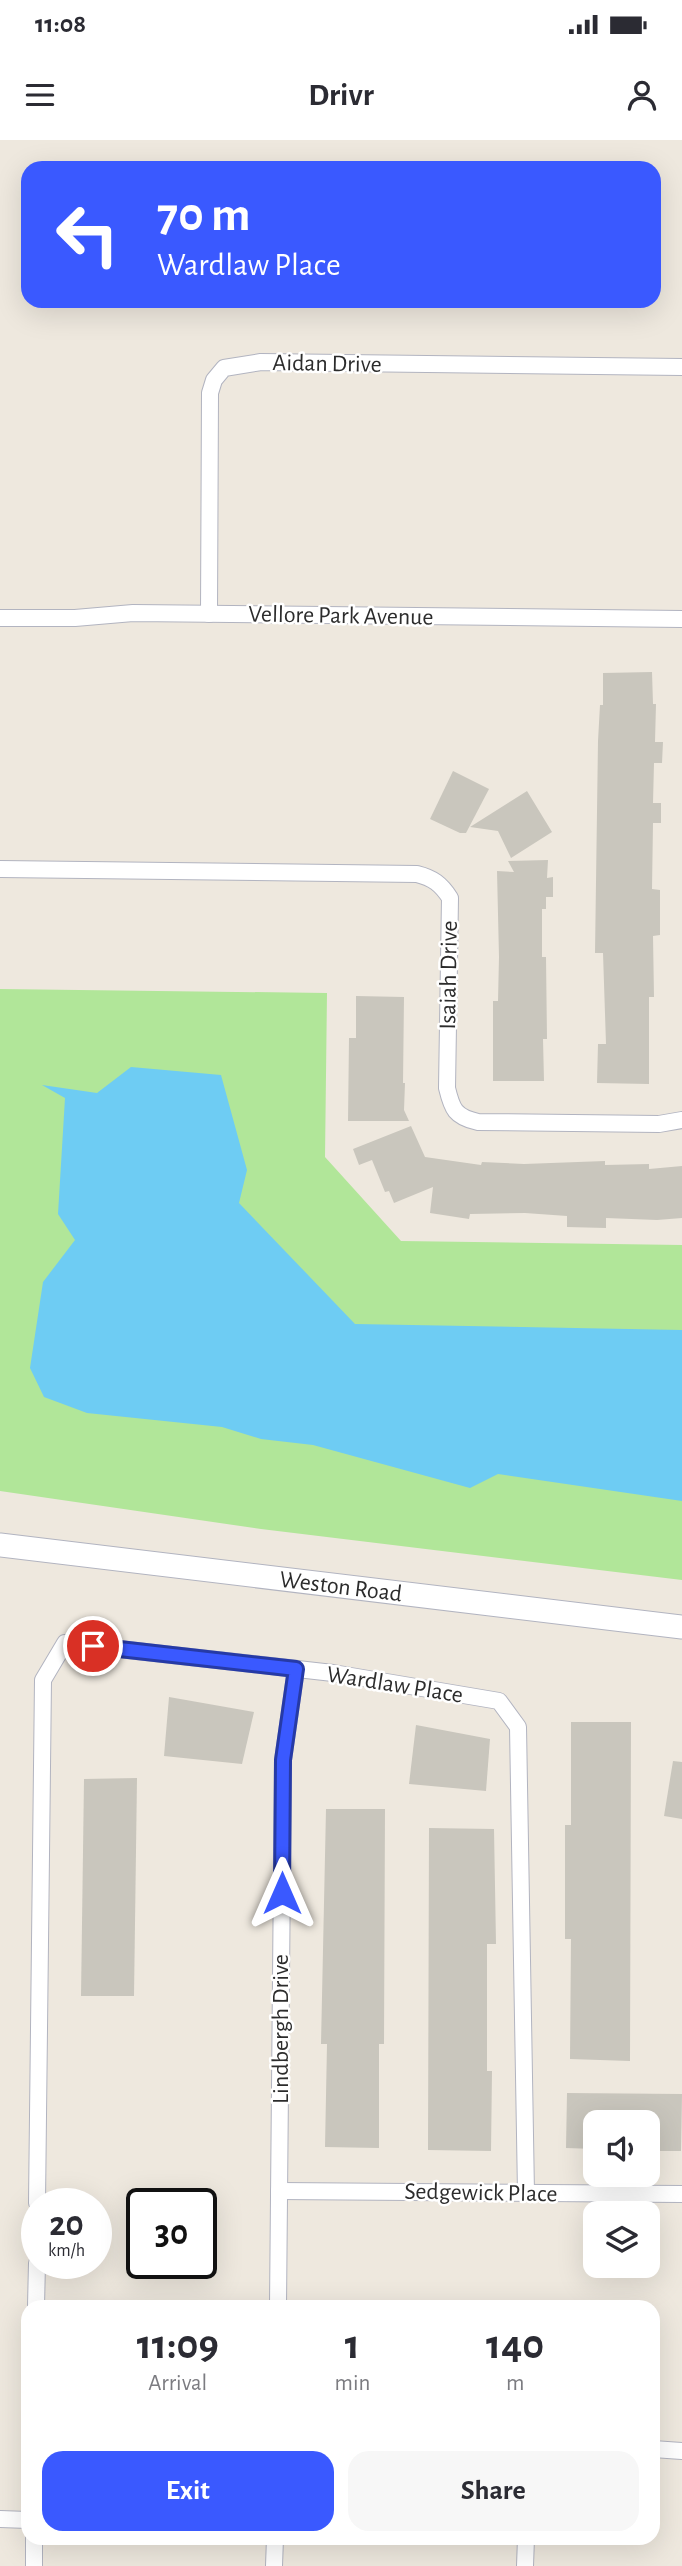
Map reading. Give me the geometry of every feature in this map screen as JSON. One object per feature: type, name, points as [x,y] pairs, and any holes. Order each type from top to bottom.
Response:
[{"type":"main road","name":"Weston Road","points":[[0,1545],[682,1627]]},
{"type":"street","name":"Aidan Drive","points":[[209,614],[210,393],[214,380],[224,368],[261,362],[682,367]]},
{"type":"street","name":"Vellore Park Avenue","points":[[0,618],[75,618],[132,613],[682,619]]},
{"type":"street","name":"Isaiah Drive","points":[[0,869],[417,874],[429,877],[441,885],[450,898],[447,1088],[451,1106],[458,1114],[478,1122],[659,1124],[674,1123],[682,1119]]},
{"type":"street","name":"Wardlaw Place","points":[[37,2188],[43,1680],[65,1643],[296,1669],[499,1701],[518,1727],[526,2193]]},
{"type":"street","name":"Lindbergh Drive","points":[[278,2300],[283,1760],[296,1669]]},
{"type":"street","name":"Sedgewick Place","points":[[279,2191],[682,2194]]},
{"type":"street","points":[[36,2300],[37,2279]]},
{"type":"street","points":[[660,2449],[682,2451]]},
{"type":"street","points":[[0,2519],[21,2520]]},
{"type":"street","points":[[34,2545],[34,2566]]},
{"type":"street","points":[[274,2566],[275,2545]]},
{"type":"street","points":[[526,2545],[526,2566]]},
{"type":"green space","points":[[0,989],[327,993],[325,1157],[401,1241],[682,1245],[682,1580],[261,1529],[0,1491]]},
{"type":"water","points":[[131,1067],[221,1075],[247,1170],[239,1203],[355,1324],[682,1330],[682,1501],[498,1474],[470,1488],[313,1445],[261,1439],[222,1427],[87,1413],[44,1397],[30,1368],[43,1282],[75,1240],[58,1214],[65,1098],[42,1085],[97,1093]]},
{"type":"building","points":[[652,672],[653,704],[656,704],[655,742],[663,742],[662,763],[654,763],[653,803],[661,803],[661,823],[653,823],[652,889],[660,890],[660,935],[653,936],[654,997],[649,997],[649,1084],[597,1083],[598,1044],[606,1044],[603,953],[595,953],[598,741],[600,705],[603,705],[603,673]]},
{"type":"building","points":[[453,771],[489,789],[466,833],[460,833],[430,819]]},
{"type":"building","points":[[527,791],[552,832],[511,858],[498,831],[470,827]]},
{"type":"building","points":[[548,860],[547,878],[553,877],[553,897],[546,897],[546,909],[542,909],[542,957],[546,957],[547,1039],[543,1039],[544,1081],[493,1081],[493,1001],[498,1001],[499,957],[497,871],[514,872],[508,861]]},
{"type":"building","points":[[356,996],[404,997],[404,1110],[409,1121],[348,1121],[349,1038],[356,1038]]},
{"type":"building","points":[[411,1126],[425,1157],[481,1165],[482,1162],[524,1164],[605,1161],[605,1165],[649,1164],[649,1169],[682,1166],[682,1218],[606,1218],[606,1228],[567,1227],[567,1216],[525,1213],[470,1214],[469,1219],[430,1213],[433,1187],[394,1203],[389,1191],[385,1192],[372,1160],[359,1165],[353,1149]]},
{"type":"building","points":[[169,1697],[254,1712],[242,1764],[164,1756]]},
{"type":"building","points":[[571,1722],[631,1722],[630,2061],[570,2059],[571,1939],[565,1939],[565,1825],[571,1825]]},
{"type":"building","points":[[416,1725],[490,1739],[486,1791],[409,1784]]},
{"type":"building","points":[[673,1761],[682,1762],[682,1819],[664,1816]]},
{"type":"building","points":[[137,1778],[134,1996],[81,1996],[84,1779]]},
{"type":"building","points":[[326,1809],[385,1809],[384,2044],[379,2044],[379,2148],[325,2147],[327,2044],[321,2044]]},
{"type":"building","points":[[429,1828],[494,1829],[496,1944],[487,1944],[487,2071],[492,2071],[491,2151],[428,2150]]},
{"type":"building","points":[[567,2093],[682,2094],[681,2151],[660,2151],[660,2110],[583,2110],[583,2149],[566,2148]]},
{"type":"route","points":[[93,1646],[296,1669],[283,1760],[282,1893]]}]
